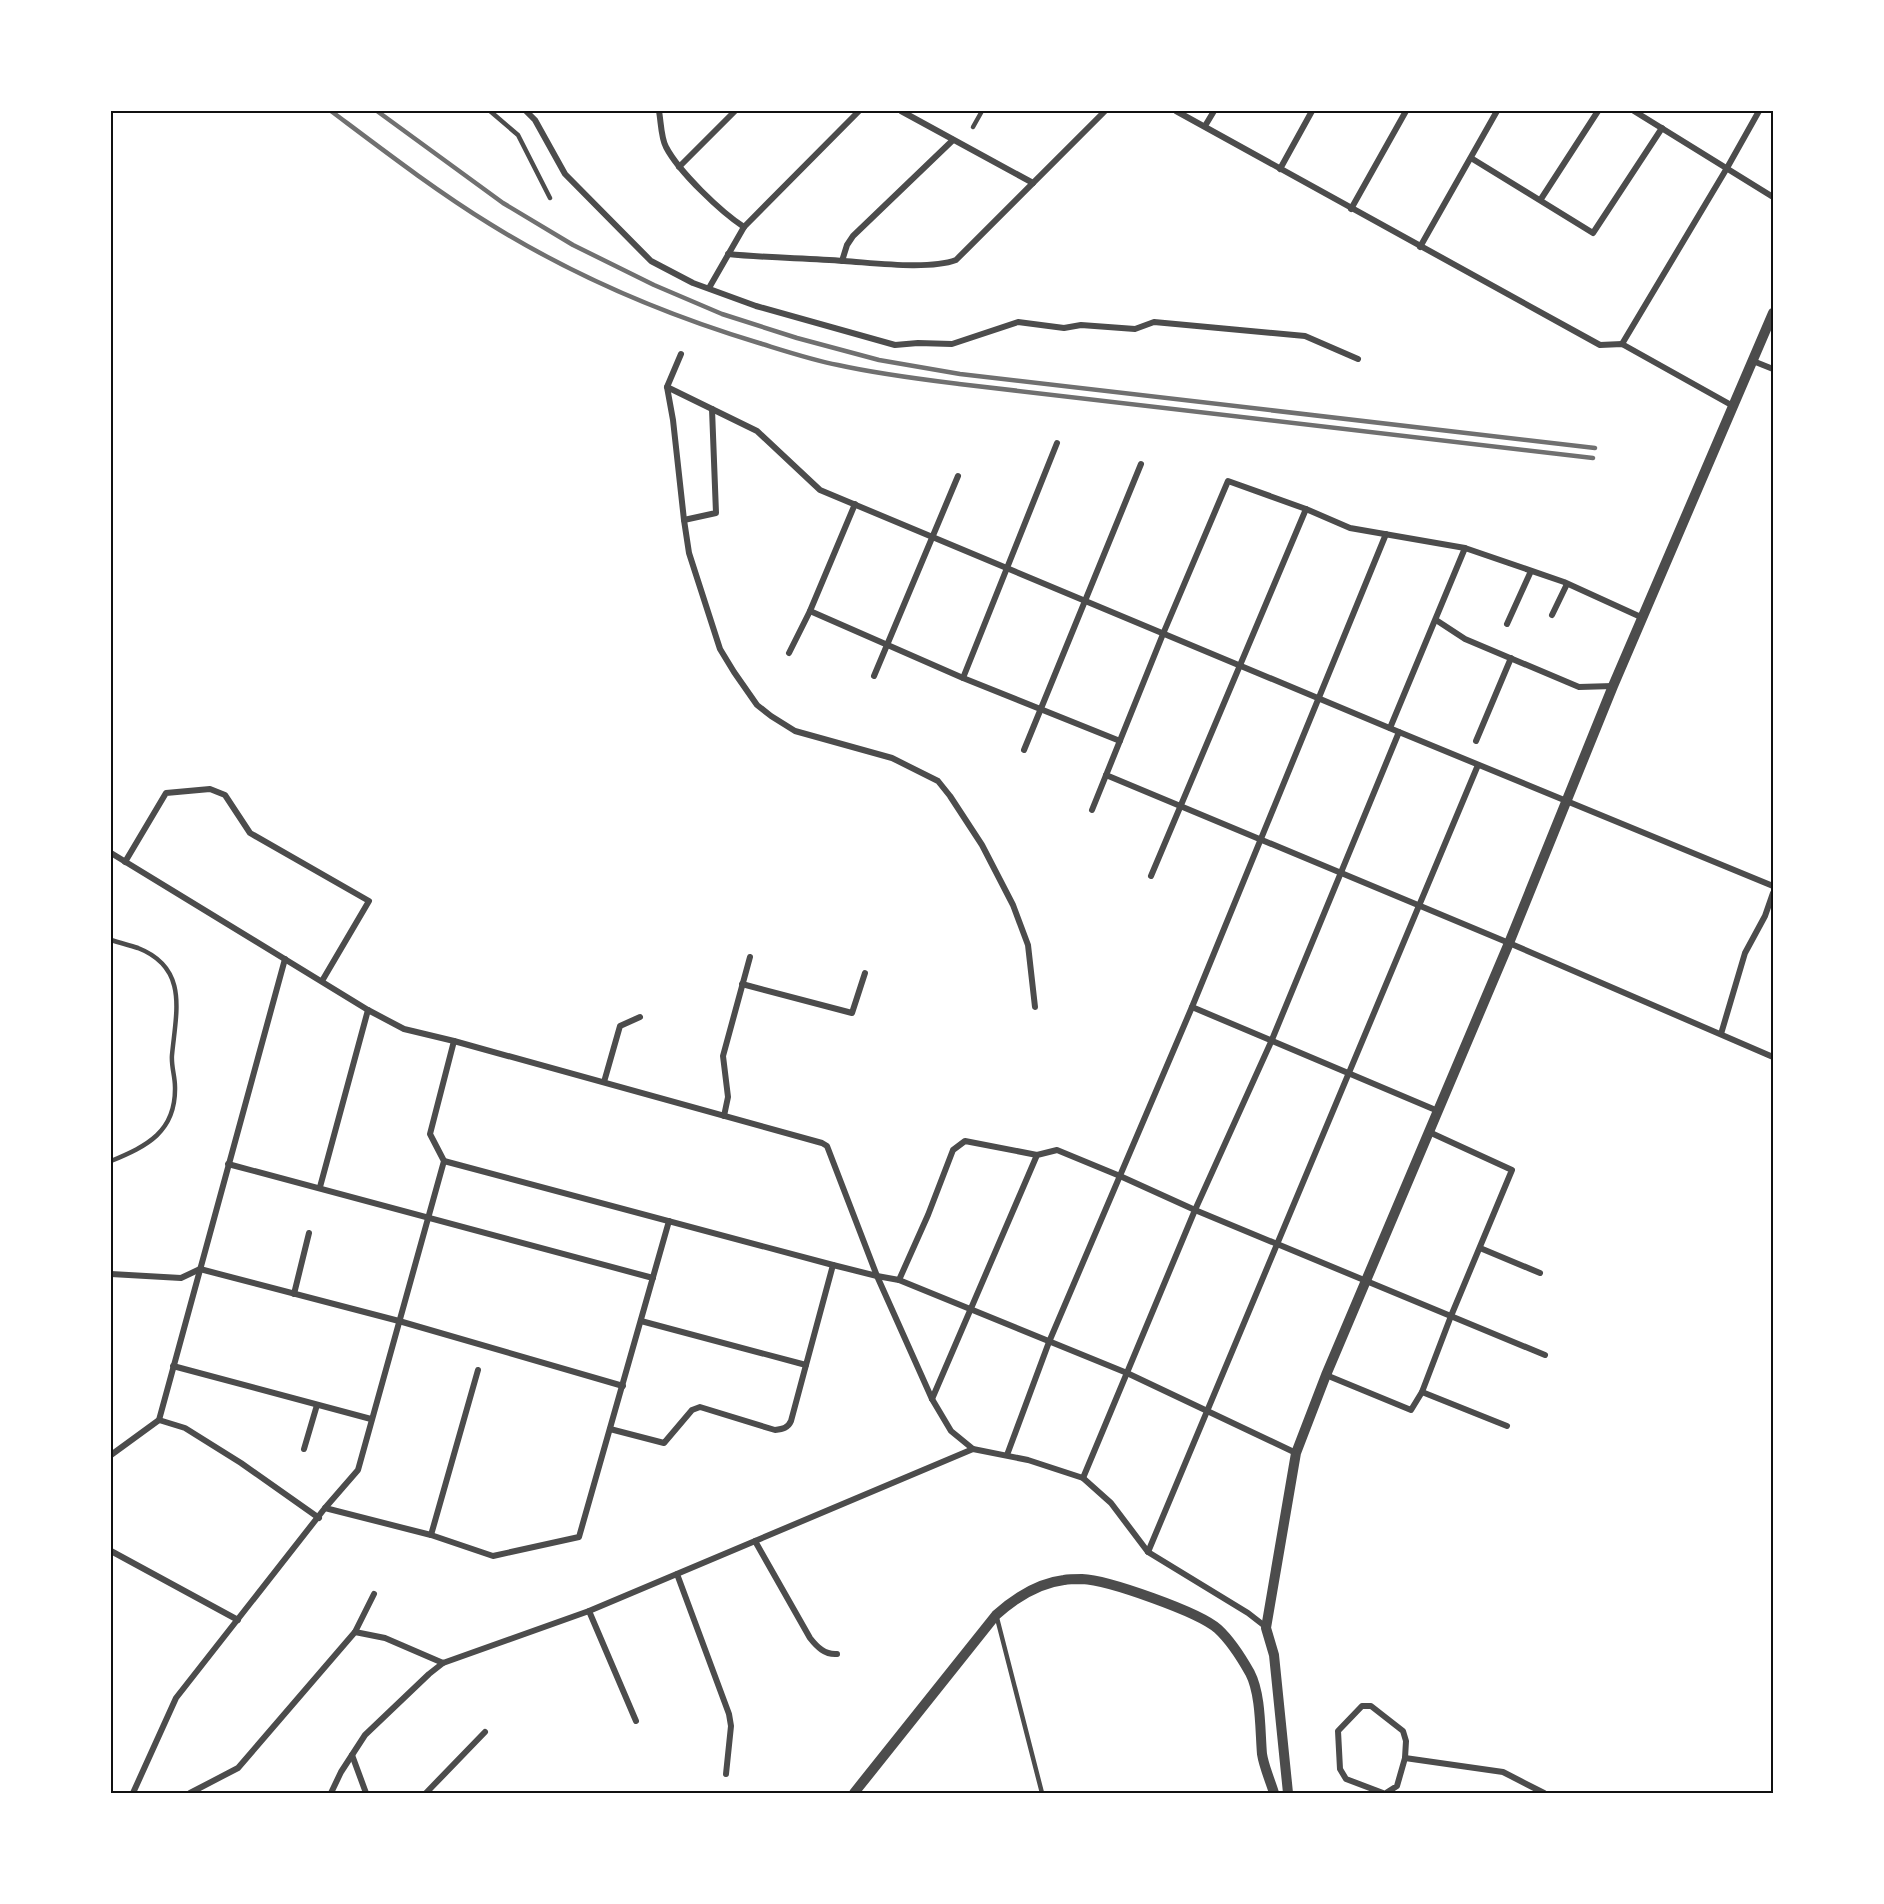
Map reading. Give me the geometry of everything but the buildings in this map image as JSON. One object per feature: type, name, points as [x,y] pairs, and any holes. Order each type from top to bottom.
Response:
[{"type":"street","points":[[526,111],[535,120],[565,174],[651,261],[693,283],[756,306],[895,345],[952,344],[1018,322],[1064,328],[1080,325],[1135,329],[1154,322],[1305,336],[1358,359]]},
{"type":"street","points":[[659,111],[665,146],[679,167],[732,219],[744,227]]},
{"type":"street","points":[[679,167],[735,111]]},
{"type":"street","points":[[709,288],[744,227],[859,111]]},
{"type":"street","points":[[901,111],[1033,183]]},
{"type":"street","points":[[728,254],[943,265],[956,260],[1106,111]]},
{"type":"street","points":[[1176,111],[1600,345],[1622,344],[1733,406]]},
{"type":"street","points":[[1205,126],[1214,111]]},
{"type":"street","points":[[1281,168],[1312,111]]},
{"type":"street","points":[[1351,209],[1406,111]]},
{"type":"street","points":[[1420,247],[1497,111]]},
{"type":"street","points":[[1541,199],[1598,111]]},
{"type":"street","points":[[1636,111],[1773,197]]},
{"type":"street","points":[[1622,344],[1759,111]]},
{"type":"street","points":[[1471,158],[1593,233],[1662,128]]},
{"type":"street","points":[[842,261],[847,245],[853,236],[953,140]]},
{"type":"street","points":[[1288,1793],[1274,1654],[1266,1628],[1296,1453],[1326,1375],[1509,943],[1613,686],[1773,313]]},
{"type":"street","points":[[681,354],[667,387],[684,520],[689,553],[720,649],[757,705],[771,716],[795,731],[892,758],[938,782],[951,796],[982,845],[1013,905],[1028,945],[1035,1006]]},
{"type":"street","points":[[1753,361],[1773,369]]},
{"type":"street","points":[[667,387],[756,432],[820,490],[1566,802],[1773,886]]},
{"type":"street","points":[[684,520],[716,513],[712,409]]},
{"type":"street","points":[[963,678],[1058,443]]},
{"type":"street","points":[[1024,750],[1141,464]]},
{"type":"street","points":[[874,676],[958,476]]},
{"type":"street","points":[[1092,810],[1228,481],[1306,508],[1350,528],[1465,548],[1567,584],[1643,619]]},
{"type":"street","points":[[789,653],[810,611],[855,504]]},
{"type":"street","points":[[1151,876],[1306,508]]},
{"type":"street","points":[[1007,1455],[1049,1342],[1192,1007],[1386,534]]},
{"type":"street","points":[[1390,728],[1465,548]]},
{"type":"street","points":[[1507,624],[1531,571]]},
{"type":"street","points":[[1552,615],[1567,584]]},
{"type":"street","points":[[810,611],[963,678],[1120,741]]},
{"type":"street","points":[[1436,620],[1465,639],[1579,687],[1613,686]]},
{"type":"street","points":[[1476,741],[1511,658]]},
{"type":"street","points":[[1083,1478],[1195,1210],[1271,1042],[1399,732]]},
{"type":"street","points":[[1148,1552],[1478,765]]},
{"type":"street","points":[[1106,775],[1509,943],[1773,1057]]},
{"type":"street","points":[[125,862],[166,793],[210,789],[225,795],[250,833],[369,901],[322,981]]},
{"type":"street","points":[[111,853],[368,1010],[404,1029],[604,1082],[827,1146],[877,1276],[932,1399],[951,1431],[973,1449],[1007,1455],[1083,1478],[1111,1503],[1148,1552],[1248,1613],[1266,1628]]},
{"type":"street","points":[[1721,1034],[1745,953],[1765,916],[1773,893]]},
{"type":"street","points":[[724,1116],[728,1096],[723,1056],[750,957]]},
{"type":"street","points":[[111,1455],[159,1420],[285,959]]},
{"type":"street","points":[[742,984],[852,1013],[865,973]]},
{"type":"street","points":[[1192,1007],[1438,1111]]},
{"type":"street","points":[[320,1187],[368,1010]]},
{"type":"street","points":[[604,1082],[620,1026],[640,1017]]},
{"type":"street","points":[[133,1793],[176,1698],[358,1470],[444,1161],[430,1134],[454,1041]]},
{"type":"street","points":[[1326,1375],[1411,1410],[1422,1392],[1512,1170],[1430,1132]]},
{"type":"street","points":[[899,1280],[928,1215],[952,1150],[965,1141],[1036,1155],[1057,1150],[1276,1244],[1545,1354]]},
{"type":"street","points":[[932,1399],[1036,1155]]},
{"type":"street","points":[[444,1161],[833,1265],[899,1280],[1127,1373],[1296,1453]]},
{"type":"street","points":[[228,1164],[653,1278]]},
{"type":"street","points":[[326,1508],[431,1535],[493,1556],[579,1537],[669,1221]]},
{"type":"street","points":[[294,1294],[309,1233]]},
{"type":"street","points":[[1480,1248],[1540,1272]]},
{"type":"street","points":[[610,1429],[664,1443],[692,1410],[700,1407],[775,1430],[786,1428],[791,1421],[833,1265]]},
{"type":"street","points":[[111,1274],[181,1278],[200,1269],[399,1321],[622,1386]]},
{"type":"street","points":[[641,1321],[806,1365]]},
{"type":"street","points":[[173,1366],[371,1419]]},
{"type":"street","points":[[431,1535],[478,1370]]},
{"type":"street","points":[[1422,1392],[1507,1426]]},
{"type":"street","points":[[304,1449],[317,1405]]},
{"type":"street","points":[[159,1420],[185,1428],[241,1462],[319,1518]]},
{"type":"street","points":[[331,1793],[351,1755],[372,1728],[429,1674],[444,1663],[589,1611],[973,1449]]},
{"type":"street","points":[[755,1541],[810,1638],[823,1651],[833,1655],[837,1654]]},
{"type":"street","points":[[111,1551],[238,1620]]},
{"type":"street","points":[[677,1574],[729,1714],[731,1726],[726,1774]]},
{"type":"street","points":[[854,1793],[996,1615],[1011,1602],[1035,1588],[1061,1580],[1082,1579],[1108,1584],[1195,1615],[1217,1628],[1235,1648],[1251,1676],[1258,1707],[1263,1757],[1274,1793]]},
{"type":"street","points":[[190,1793],[238,1768],[355,1632],[374,1594]]},
{"type":"street","points":[[589,1611],[636,1720]]},
{"type":"street","points":[[355,1632],[385,1638],[444,1663]]},
{"type":"street","points":[[1362,1706],[1371,1706],[1403,1731],[1406,1740],[1405,1758],[1397,1786],[1384,1793],[1346,1779],[1340,1768],[1338,1731],[1362,1706]]},
{"type":"street","points":[[426,1793],[485,1732]]},
{"type":"street","points":[[351,1755],[366,1793]]},
{"type":"street","points":[[1405,1758],[1503,1772],[1544,1793]]},
{"type":"lane","points":[[490,111],[518,135],[550,198]]},
{"type":"lane","points":[[973,127],[982,111]]},
{"type":"lane","points":[[111,940],[138,948],[158,961],[173,977],[176,996],[172,1061],[175,1085],[173,1109],[161,1131],[154,1138],[134,1152],[111,1161]]},
{"type":"lane","points":[[996,1615],[1042,1793]]},
{"type":"railway","points":[[331,111],[449,197],[554,261],[655,307],[724,332],[808,358],[868,371],[944,382],[1593,458]]},
{"type":"railway","points":[[377,111],[503,203],[573,245],[654,285],[722,314],[797,338],[879,360],[960,374],[1595,448]]}]
